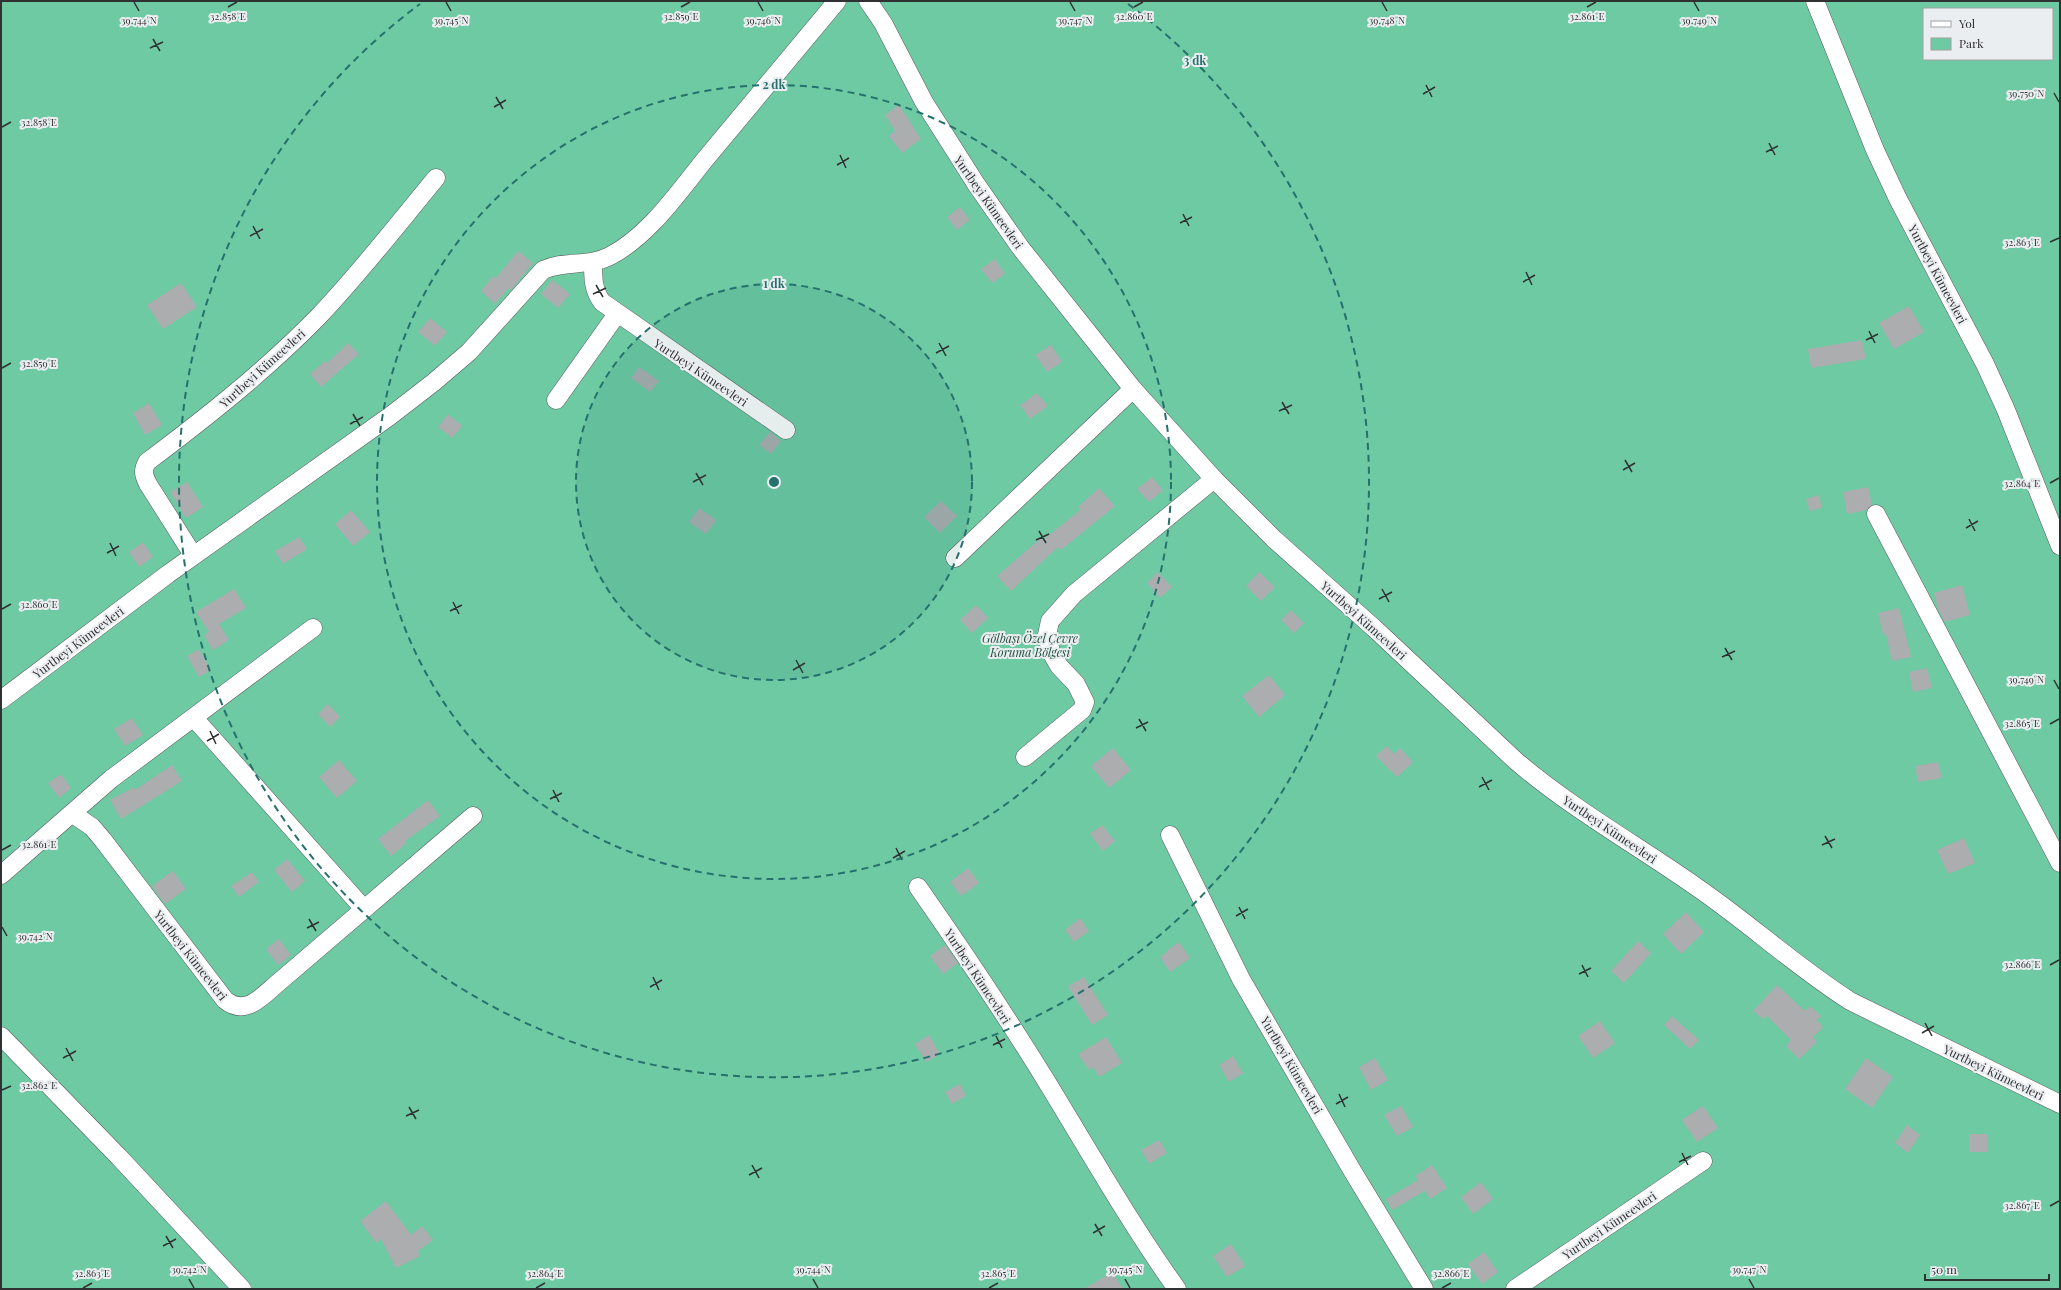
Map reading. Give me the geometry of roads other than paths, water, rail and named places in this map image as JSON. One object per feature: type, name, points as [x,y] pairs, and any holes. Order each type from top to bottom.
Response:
[{"type":"street","name":"Yurtbeyi Kümeevleri","points":[[1,700],[193,555],[390,416],[434,382],[469,352],[543,270],[554,265],[592,262],[609,257],[635,240],[666,206],[837,1]]},
{"type":"street","name":"Yurtbeyi Kümeevleri","points":[[868,1],[883,23],[924,102],[976,184],[1020,247],[1133,389],[1214,479],[1274,539],[1541,782],[1586,814],[1695,886],[1820,982],[1850,1001],[2060,1104]]},
{"type":"street","name":"Yurtbeyi Kümeevleri","points":[[1815,1],[1875,150],[1891,185],[1972,339],[2006,410],[2060,546]]},
{"type":"street","name":"Yurtbeyi Kümeevleri","points":[[193,555],[148,484],[144,475],[144,468],[147,462],[225,402],[318,316],[436,178]]},
{"type":"street","name":"Yurtbeyi Kümeevleri","points":[[592,262],[593,285],[597,296],[602,302],[617,314],[786,430]]},
{"type":"street","points":[[556,400],[617,314]]},
{"type":"street","points":[[955,558],[1133,389]]},
{"type":"street","points":[[1025,757],[1082,710],[1085,702],[1078,688],[1059,666],[1051,652],[1047,635],[1050,621],[1074,594],[1214,479]]},
{"type":"street","points":[[1876,514],[2060,862]]},
{"type":"street","points":[[1,875],[73,814],[111,779],[313,628]]},
{"type":"street","points":[[194,718],[364,909]]},
{"type":"street","name":"Yurtbeyi Kümeevleri","points":[[73,814],[92,827],[103,840],[225,1000],[233,1007],[249,1005],[261,997],[473,816]]},
{"type":"street","name":"Yurtbeyi Kümeevleri","points":[[1170,835],[1241,979],[1353,1172],[1424,1289]]},
{"type":"street","name":"Yurtbeyi Kümeevleri","points":[[918,887],[1044,1077],[1129,1217],[1177,1289]]},
{"type":"street","points":[[1,1036],[97,1135],[242,1289]]},
{"type":"street","name":"Yurtbeyi Kümeevleri","points":[[1515,1289],[1703,1161]]},
{"type":"park label","name":"Gölbaşı Özel Çevre Koruma Bölgesi","points":[[1030,645]]}]
